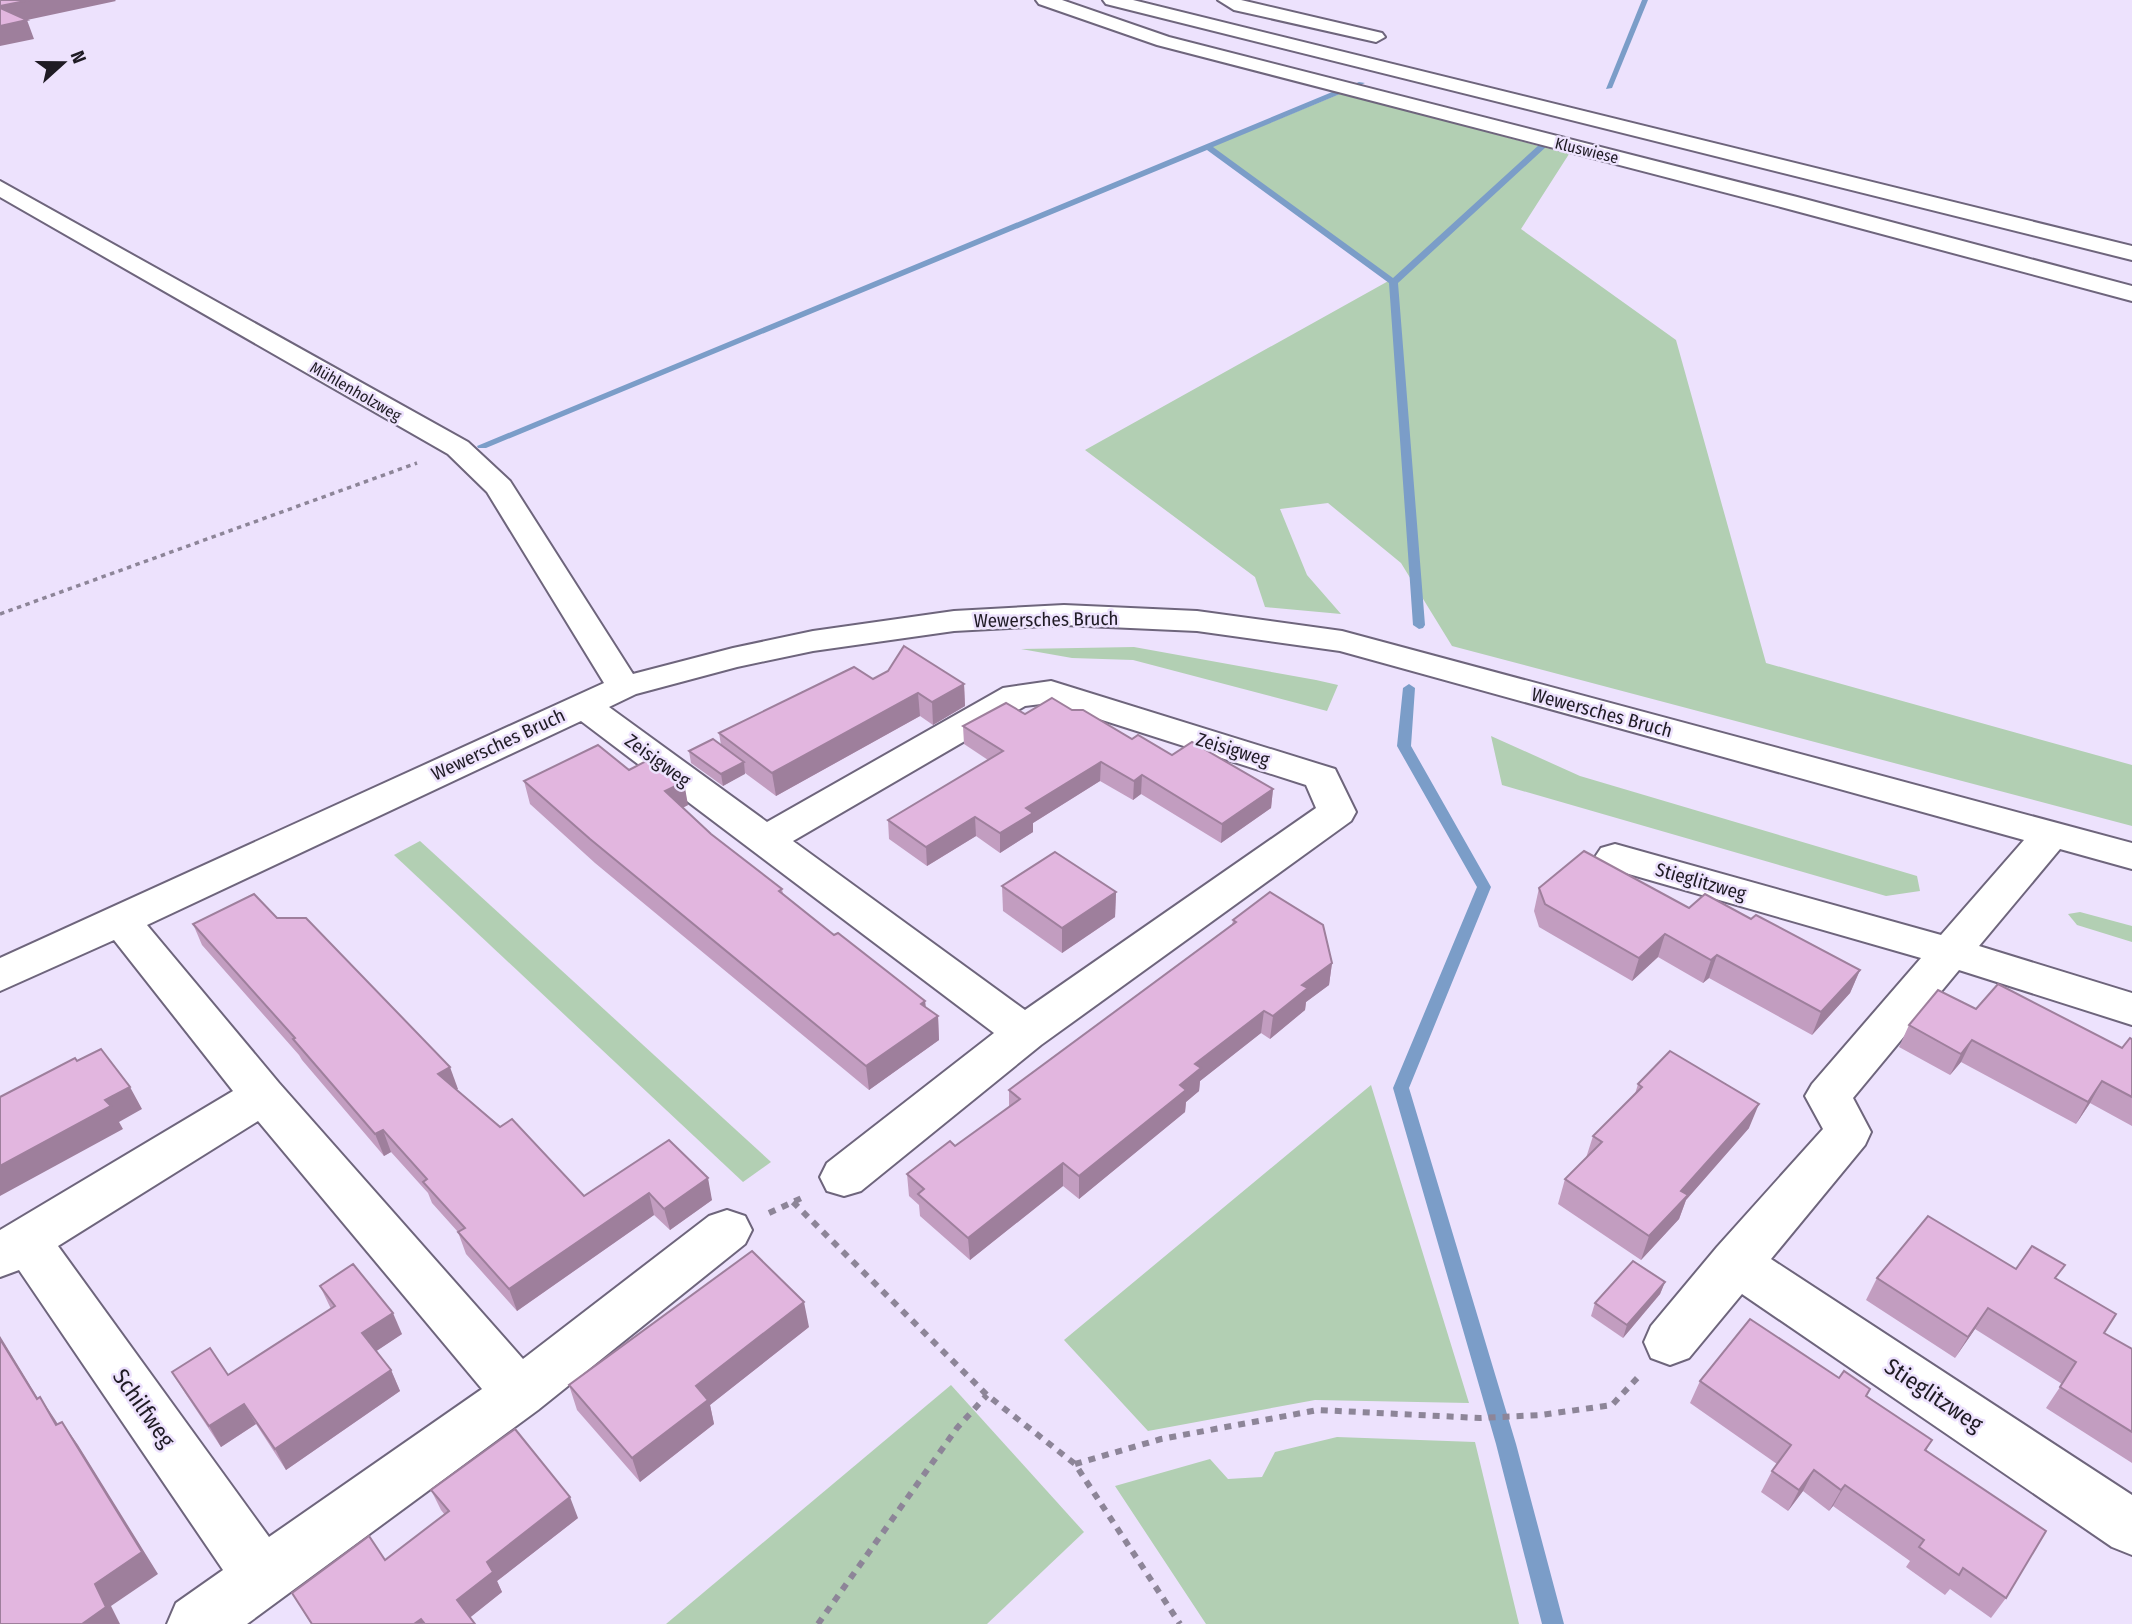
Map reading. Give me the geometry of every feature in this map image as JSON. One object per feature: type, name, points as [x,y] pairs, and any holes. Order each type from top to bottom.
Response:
[{"type":"main road","name":"Kluswiese","points":[[1045,0],[1163,41],[1789,202],[2132,294]]},
{"type":"main road","points":[[1112,0],[2132,253]]},
{"type":"main road","points":[[1150,0],[2132,240]]},
{"type":"main road","points":[[1227,0],[1240,6],[1376,37]]},
{"type":"main road","name":"Mühlenholzweg","points":[[0,188],[458,448],[499,487],[624,687]]},
{"type":"main road","points":[[2059,223],[2132,232]]},
{"type":"main road","name":"Wewersches Bruch","points":[[0,976],[624,687],[733,658],[813,641],[954,621],[1064,615],[1197,621],[1342,641],[2132,856]]},
{"type":"main road","name":"Zeisigweg","points":[[766,840],[1016,695],[1051,692],[1322,777],[1337,812],[1025,1033],[844,1177]]},
{"type":"main road","name":"Zeisigweg","points":[[583,705],[1025,1033]]},
{"type":"main road","points":[[1670,1342],[1735,1262],[1848,1132],[1828,1096],[2051,834]]},
{"type":"main road","name":"Stieglitzweg","points":[[1615,857],[1950,952],[2132,1009]]},
{"type":"main road","points":[[120,920],[263,1095],[519,1393]]},
{"type":"main road","name":"Schilfweg","points":[[262,1576],[13,1248],[263,1095]]},
{"type":"main road","points":[[197,1624],[519,1393],[727,1230]]},
{"type":"main road","name":"Stieglitzweg","points":[[1735,1262],[2132,1528]]},
{"type":"path","points":[[0,614],[458,448]]},
{"type":"path","points":[[727,1230],[844,1177]]},
{"type":"path","points":[[793,1202],[987,1395],[1075,1464],[1180,1624]]},
{"type":"path","points":[[1075,1464],[1161,1439],[1318,1410],[1480,1418],[1541,1415],[1612,1405],[1670,1342]]},
{"type":"path","points":[[818,1624],[957,1427],[987,1395]]},
{"type":"green space","points":[[1342,93],[1569,154],[1521,229],[1676,340],[1766,663],[2132,765],[2132,826],[1452,646],[1401,563],[1328,503],[1280,509],[1307,575],[1341,614],[1265,607],[1255,577],[1085,450],[1392,279],[1211,147]]},
{"type":"green space","points":[[1134,647],[1338,685],[1327,711],[1133,660],[1072,658],[1021,649]]},
{"type":"green space","points":[[1491,736],[1580,776],[1917,876],[1920,891],[1886,896],[1502,785]]},
{"type":"green space","points":[[420,841],[771,1162],[743,1182],[394,855]]},
{"type":"green space","points":[[2080,912],[2132,926],[2132,942],[2077,925],[2068,914]]},
{"type":"green space","points":[[1371,1085],[1469,1403],[1315,1400],[1148,1431],[1064,1340]]},
{"type":"green space","points":[[951,1385],[1084,1532],[987,1624],[666,1624]]},
{"type":"green space","points":[[1337,1437],[1475,1442],[1519,1624],[1206,1624],[1115,1486],[1210,1459],[1228,1479],[1262,1477],[1275,1452]]},
{"type":"building","points":[[0,0],[30,0],[0,6]]},
{"type":"building","points":[[0,8],[27,20],[0,26]]},
{"type":"building","points":[[904,646],[964,684],[932,702],[918,693],[772,773],[719,733],[854,667],[873,679],[888,671]]},
{"type":"building","points":[[1052,698],[1072,710],[1083,710],[1132,739],[1138,735],[1172,755],[1192,742],[1273,789],[1222,824],[1142,775],[1134,781],[1101,762],[1026,808],[1033,813],[1000,833],[975,817],[926,847],[888,820],[1003,751],[963,726],[1006,703],[1025,714]]},
{"type":"building","points":[[713,739],[744,762],[721,774],[689,751]]},
{"type":"building","points":[[598,745],[629,770],[652,758],[684,782],[665,791],[711,834],[782,889],[779,891],[925,1001],[921,1004],[938,1016],[866,1066],[590,839],[524,781]]},
{"type":"building","points":[[1584,851],[1689,908],[1705,894],[1751,919],[1756,915],[1860,970],[1821,1012],[1717,955],[1711,960],[1665,934],[1639,958],[1545,904],[1539,888]]},
{"type":"building","points":[[1055,852],[1116,892],[1062,928],[1002,886]]},
{"type":"building","points":[[1270,892],[1323,925],[1332,963],[1302,985],[1308,988],[1273,1016],[1264,1011],[1195,1064],[1201,1068],[1180,1085],[1186,1090],[1079,1176],[1063,1163],[968,1238],[918,1194],[924,1189],[907,1174],[950,1141],[955,1146],[1020,1099],[1009,1090],[1236,922],[1233,920]]},
{"type":"building","points":[[254,894],[277,918],[306,918],[450,1067],[438,1074],[500,1127],[512,1119],[584,1196],[669,1140],[708,1178],[664,1209],[649,1193],[509,1289],[458,1232],[465,1228],[423,1182],[427,1179],[383,1130],[375,1134],[293,1039],[295,1038],[193,924]]},
{"type":"building","points":[[1998,984],[2122,1048],[2132,1039],[2132,1097],[2102,1081],[2088,1102],[1972,1040],[1961,1054],[1909,1025],[1938,990],[1976,1009]]},
{"type":"building","points":[[101,1049],[130,1087],[105,1100],[111,1106],[0,1166],[0,1097],[75,1058],[77,1061]]},
{"type":"building","points":[[1670,1051],[1759,1104],[1681,1191],[1688,1195],[1649,1236],[1565,1179],[1602,1142],[1593,1136],[1642,1087],[1638,1084]]},
{"type":"building","points":[[1928,1216],[2016,1269],[2032,1246],[2065,1265],[2055,1278],[2116,1314],[2104,1333],[2132,1349],[2132,1432],[2060,1387],[2076,1362],[1988,1308],[1968,1337],[1877,1278]]},
{"type":"building","points":[[752,1251],[804,1302],[696,1386],[708,1400],[632,1458],[569,1385]]},
{"type":"building","points":[[1633,1261],[1665,1282],[1627,1325],[1595,1303]]},
{"type":"building","points":[[353,1264],[393,1313],[362,1333],[391,1370],[275,1449],[244,1404],[209,1426],[172,1372],[210,1348],[228,1375],[335,1306],[320,1286]]},
{"type":"building","points":[[1750,1319],[1839,1378],[1844,1371],[1870,1389],[1866,1396],[1932,1440],[1925,1450],[2046,1531],[2006,1598],[1963,1568],[1959,1575],[1919,1547],[1924,1540],[1845,1485],[1841,1490],[1814,1470],[1799,1490],[1772,1471],[1791,1445],[1700,1381]]},
{"type":"building","points":[[0,1339],[56,1425],[62,1422],[142,1552],[95,1584],[106,1607],[82,1624],[0,1624]]},
{"type":"building","points":[[515,1429],[570,1497],[487,1562],[493,1572],[457,1600],[475,1624],[425,1624],[421,1619],[414,1624],[312,1624],[292,1593],[369,1536],[385,1560],[449,1511],[431,1490]]},
{"type":"waterway","points":[[1608,88],[1645,0]]},
{"type":"waterway","points":[[1353,86],[1361,83]]},
{"type":"waterway","points":[[1208,147],[1337,92]]},
{"type":"waterway","points":[[1393,282],[1543,146]]},
{"type":"waterway","points":[[482,446],[1208,147]]},
{"type":"waterway","points":[[1208,147],[1393,282]]},
{"type":"waterway","points":[[1393,282],[1419,625]]},
{"type":"waterway","points":[[1409,688],[1404,746],[1484,887],[1401,1088],[1506,1444],[1553,1624]]}]
